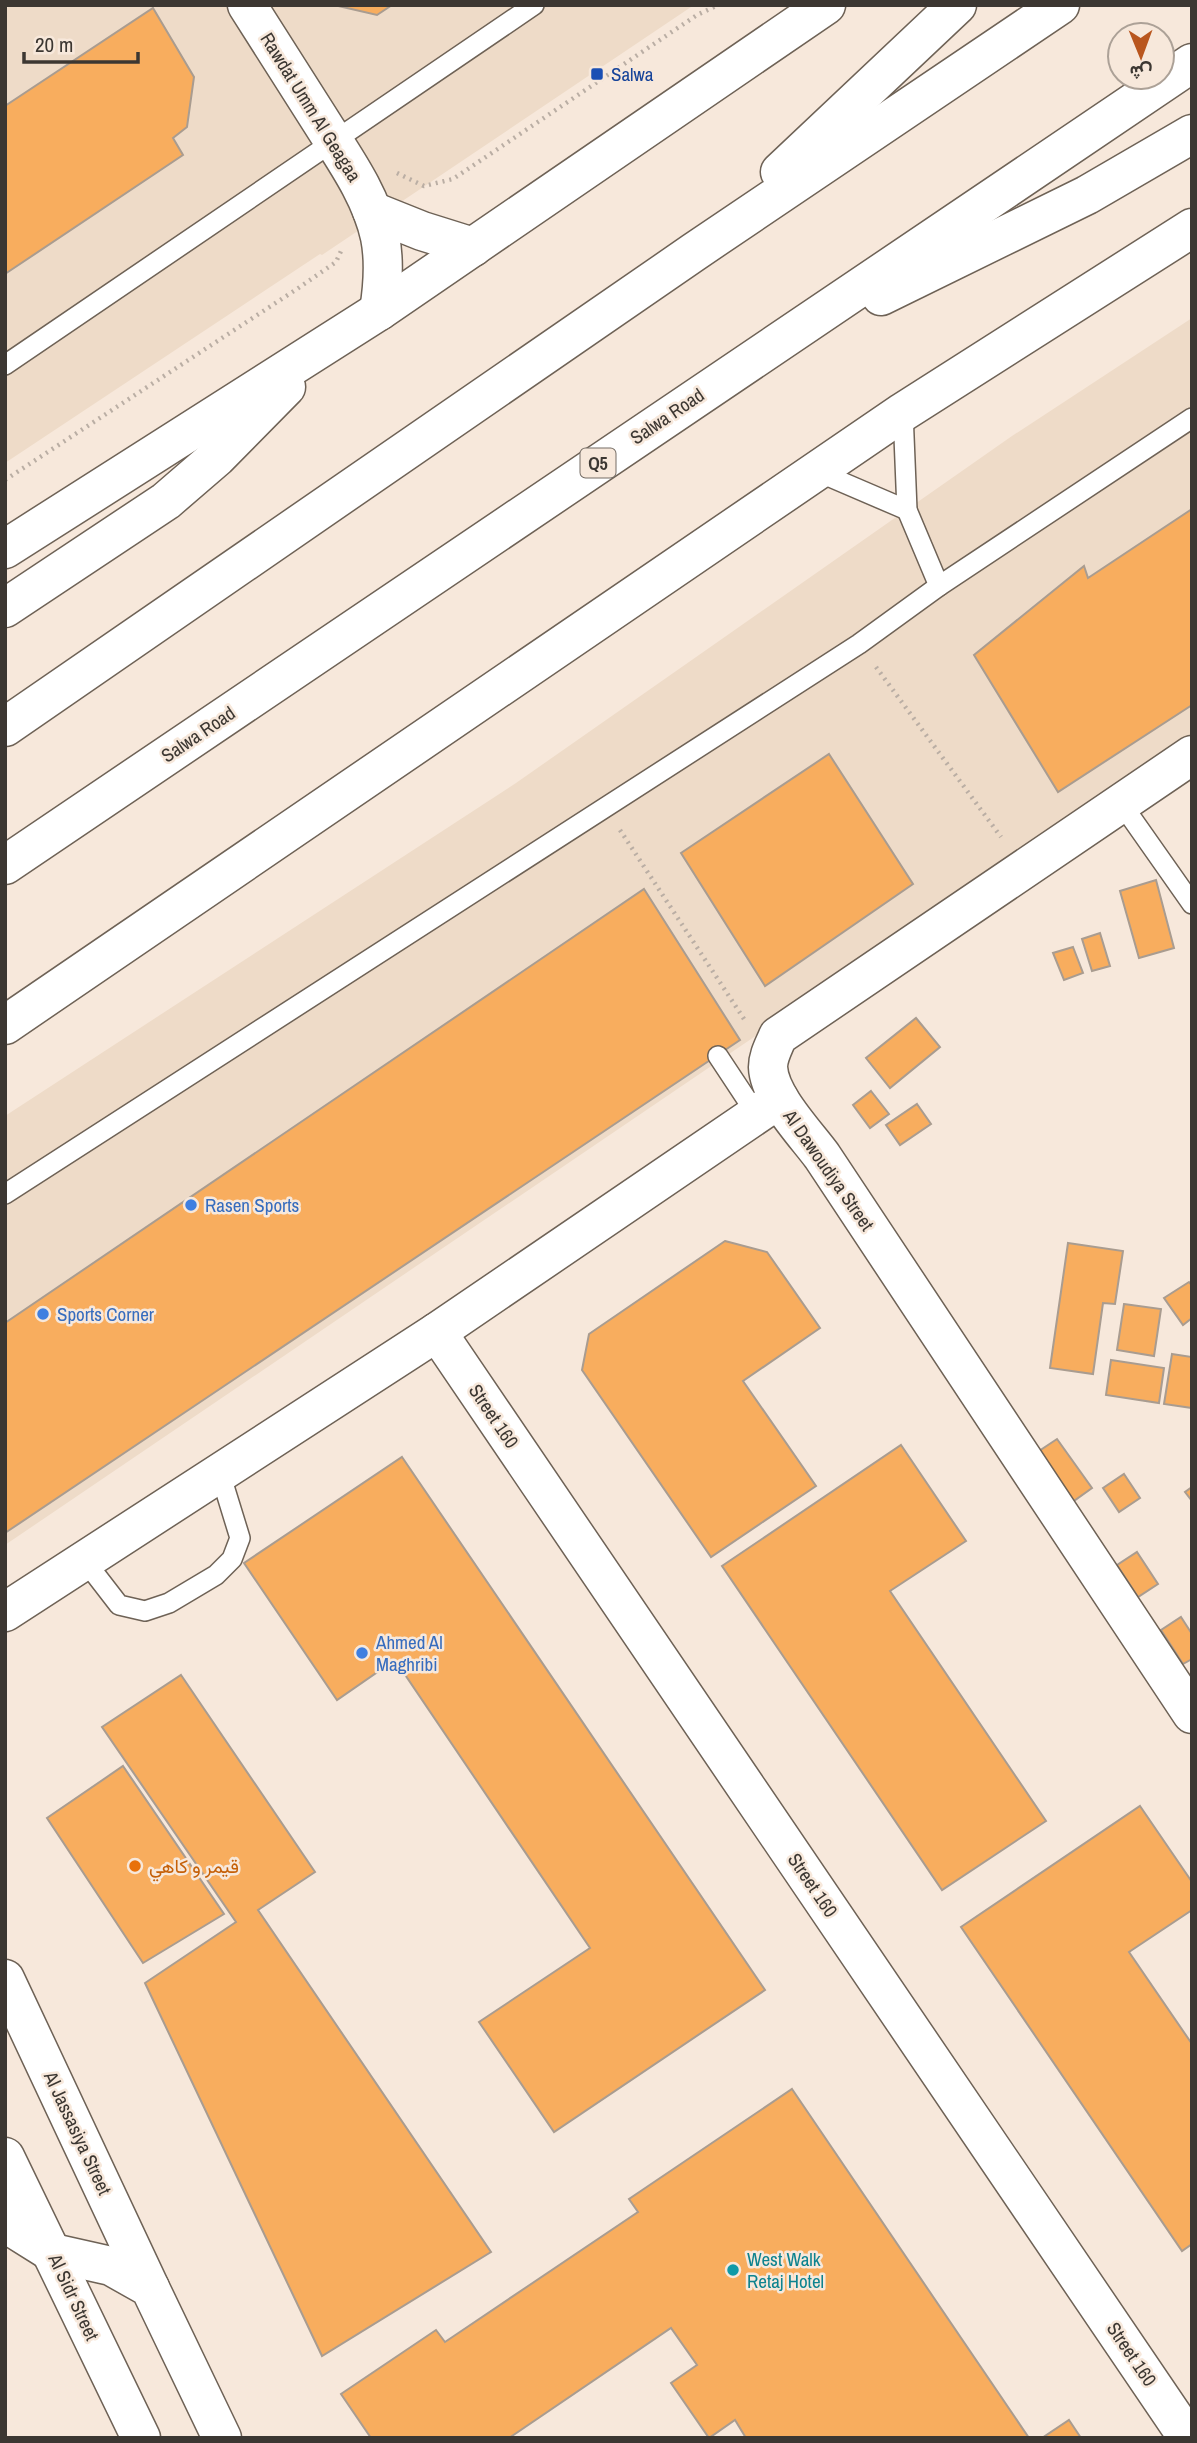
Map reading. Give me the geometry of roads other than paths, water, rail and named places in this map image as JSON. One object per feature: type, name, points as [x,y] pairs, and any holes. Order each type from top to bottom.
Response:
[{"type":"main road","name":"Rawdat Umm Al Geagaa","points":[[247,5],[334,142],[372,211],[380,235],[383,260],[379,311]]},
{"type":"main road","points":[[5,549],[379,311],[826,5]]},
{"type":"main road","points":[[694,252],[957,5]]},
{"type":"main road","points":[[5,727],[694,252],[1060,5]]},
{"type":"main road","name":"Salwa Road","points":[[5,865],[1192,63]]},
{"type":"main road","points":[[750,360],[1087,195],[1192,134]]},
{"type":"main road","points":[[372,211],[473,247]]},
{"type":"main road","points":[[5,1025],[903,412],[1192,228]]},
{"type":"main road","points":[[5,608],[166,501],[218,457],[266,410],[323,346]]},
{"type":"main road","points":[[1121,803],[1192,755]]},
{"type":"main road","name":"Al Dawoudiya Street","points":[[1121,803],[778,1036],[769,1058],[768,1107],[822,1156],[1192,1714]]},
{"type":"main road","points":[[5,1612],[437,1332],[768,1107]]},
{"type":"main road","name":"Street 160","points":[[437,1332],[1188,2438]]},
{"type":"main road","name":"Al Jassasiya Street","points":[[5,1979],[222,2438]]},
{"type":"main road","name":"Al Sidr Street","points":[[5,2157],[54,2253],[141,2438]]},
{"type":"main road","points":[[5,2223],[54,2253],[111,2266],[150,2288]]},
{"type":"lane","points":[[5,365],[534,5]]},
{"type":"lane","points":[[903,412],[907,510],[939,586]]},
{"type":"lane","points":[[5,1194],[859,644],[939,586],[1192,418]]},
{"type":"lane","points":[[816,471],[907,510]]},
{"type":"lane","points":[[1121,803],[1192,905]]},
{"type":"lane","points":[[718,1056],[768,1107]]},
{"type":"lane","points":[[85,1560],[119,1605],[145,1611],[169,1603],[216,1575],[232,1559],[240,1538],[220,1473]]},
{"type":"place","name":"Salwa","points":[[597,74]]},
{"type":"place","name":"Rasen Sports","points":[[191,1205]]},
{"type":"place","name":"Sports Corner","points":[[43,1314]]},
{"type":"place","name":"Ahmed Al Maghribi","points":[[362,1653]]},
{"type":"place","name":"قيمر و كاهي","points":[[135,1866]]},
{"type":"place","name":"West Walk Retaj Hotel","points":[[733,2270]]}]
